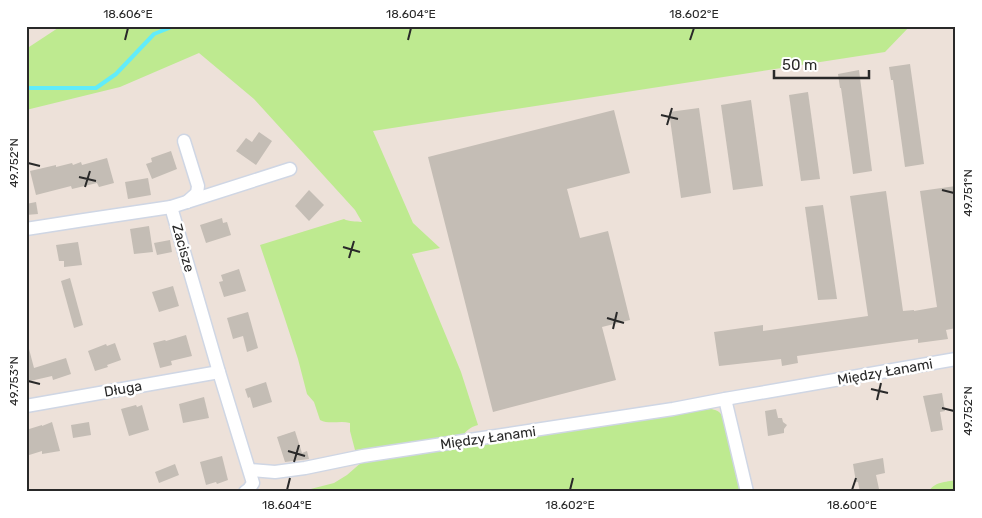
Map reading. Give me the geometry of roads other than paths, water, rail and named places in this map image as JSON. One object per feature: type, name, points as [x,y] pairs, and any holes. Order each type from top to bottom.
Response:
[{"type":"street","points":[[184,141],[198,186],[197,193],[186,202]]},
{"type":"street","points":[[171,207],[290,168]]},
{"type":"street","name":"Zacisze","points":[[26,229],[171,207],[219,372]]},
{"type":"street","name":"Między Łanami","points":[[250,470],[275,472],[306,468],[363,456],[672,409],[956,360]]},
{"type":"street","points":[[219,372],[253,483],[249,490],[245,492]]},
{"type":"street","name":"Długa","points":[[26,406],[219,372]]},
{"type":"street","points":[[726,399],[746,492]]},
{"type":"waterway","points":[[26,88],[96,88],[116,74],[154,34],[174,26]]}]
